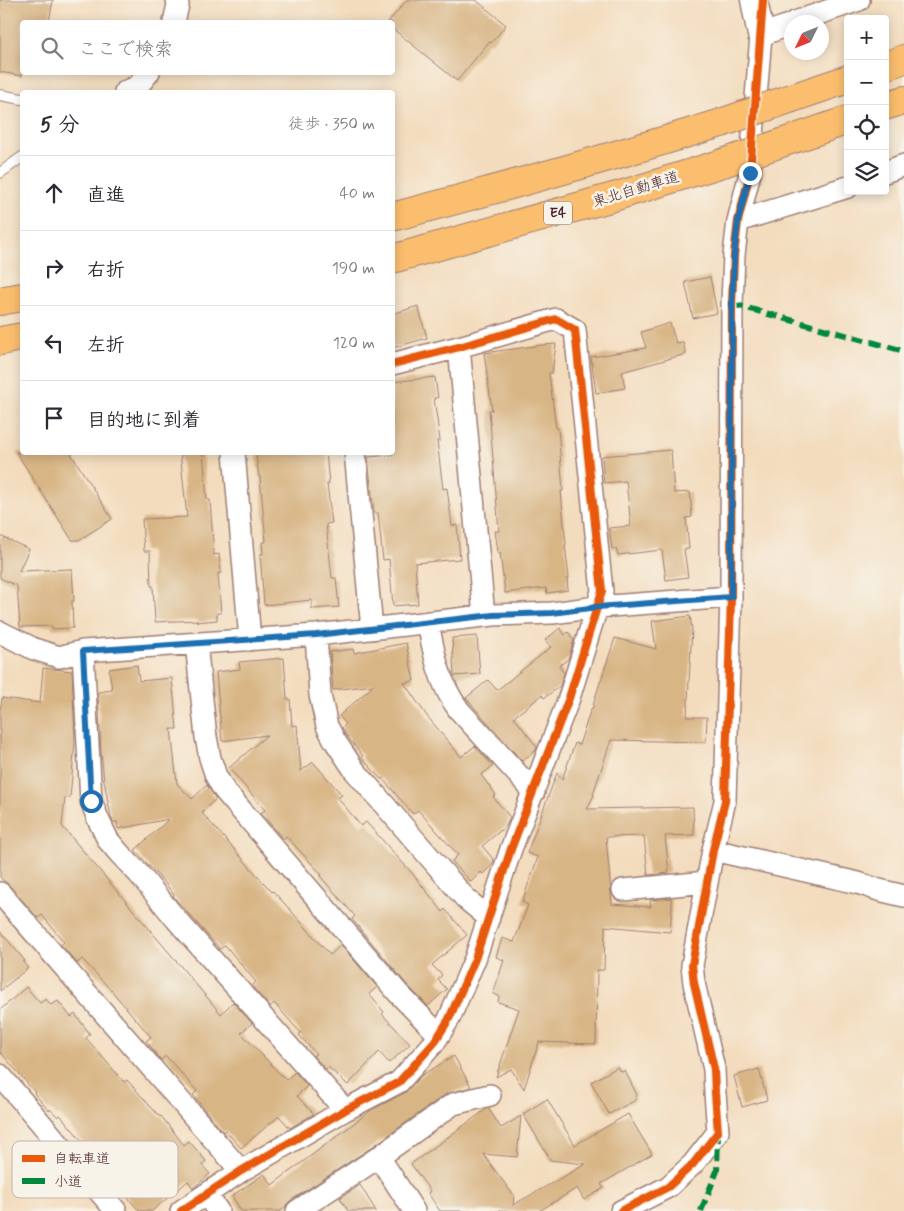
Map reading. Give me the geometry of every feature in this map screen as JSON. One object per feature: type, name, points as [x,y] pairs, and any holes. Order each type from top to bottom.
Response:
[{"type":"highway","points":[[889,65],[904,60]]},
{"type":"highway","points":[[395,216],[546,176],[721,123],[844,80]]},
{"type":"highway","points":[[888,105],[904,100]]},
{"type":"highway","name":"東北自動車道","points":[[395,258],[617,196],[723,163],[844,121]]},
{"type":"highway","points":[[0,301],[20,297]]},
{"type":"highway","points":[[0,341],[20,337]]},
{"type":"street","points":[[174,20],[178,5],[177,0]]},
{"type":"street","points":[[754,0],[761,35]]},
{"type":"street","points":[[621,1211],[668,1187],[693,1164],[718,1132],[714,1093],[714,1069],[694,983],[692,965],[713,850],[725,802],[731,597],[732,304],[734,255],[738,221],[750,173],[763,0]]},
{"type":"street","points":[[815,15],[859,0]]},
{"type":"street","points":[[761,35],[784,27]]},
{"type":"street","points":[[129,90],[138,86],[147,75]]},
{"type":"street","points":[[889,171],[904,165]]},
{"type":"street","points":[[738,221],[844,188]]},
{"type":"street","points":[[181,1211],[212,1202],[241,1171],[345,1110],[399,1082],[434,1043],[449,1020],[475,959],[511,848],[569,698],[602,591],[575,330],[556,318],[460,347],[395,363]]},
{"type":"street","points":[[460,347],[484,616]]},
{"type":"street","points":[[234,455],[250,640]]},
{"type":"street","points":[[355,455],[372,629]]},
{"type":"street","points":[[0,633],[34,649],[59,657],[83,651],[316,635],[484,616],[552,613],[597,607],[731,597]]},
{"type":"street","points":[[428,622],[440,676],[453,702],[534,792]]},
{"type":"street","points":[[316,635],[320,695],[326,726],[335,741],[355,771],[466,899],[489,918]]},
{"type":"street","points":[[196,644],[210,758],[216,776],[224,790],[398,994],[439,1035]]},
{"type":"street","points":[[83,651],[91,801],[108,840],[345,1110]]},
{"type":"street","points":[[713,850],[858,883],[904,896]]},
{"type":"street","points":[[623,890],[707,882]]},
{"type":"street","points":[[0,893],[241,1171]]},
{"type":"street","points":[[0,1075],[56,1141]]},
{"type":"street","points":[[297,1211],[379,1157],[453,1104],[490,1095]]},
{"type":"street","points":[[379,1157],[414,1211]]},
{"type":"street","points":[[105,1198],[116,1211]]},
{"type":"lane","points":[[0,95],[20,99]]},
{"type":"lane","points":[[0,173],[20,158]]},
{"type":"building","points":[[0,0],[53,0],[49,20],[20,20],[20,75],[22,76],[0,72]]},
{"type":"building","points":[[407,0],[476,0],[506,25],[491,43],[489,42],[457,81],[395,30],[395,20],[390,20]]},
{"type":"building","points":[[710,277],[717,313],[693,318],[685,282]]},
{"type":"building","points":[[418,306],[427,338],[395,347],[395,313]]},
{"type":"building","points":[[670,323],[676,343],[683,342],[686,354],[622,372],[625,388],[596,393],[591,357],[646,348],[641,332]]},
{"type":"building","points":[[556,344],[552,373],[549,373],[556,428],[558,428],[563,491],[561,491],[569,578],[567,579],[568,590],[547,593],[546,588],[505,593],[495,531],[499,531],[489,410],[492,410],[484,353]]},
{"type":"building","points":[[435,377],[438,398],[434,398],[440,441],[437,441],[443,489],[447,488],[452,526],[457,525],[460,559],[415,563],[418,604],[393,606],[389,559],[383,560],[378,513],[374,513],[368,457],[395,455],[395,382]]},
{"type":"building","points":[[671,450],[674,493],[690,492],[692,517],[686,518],[689,549],[684,549],[688,577],[666,580],[662,550],[618,555],[616,549],[612,549],[609,528],[631,526],[626,481],[604,483],[602,456]]},
{"type":"building","points":[[16,452],[20,452],[20,455],[72,455],[112,519],[79,540],[72,540]]},
{"type":"building","points":[[180,455],[203,455],[207,500],[210,500],[214,555],[219,554],[221,573],[218,573],[221,613],[217,613],[217,620],[155,622],[150,551],[144,551],[142,519],[187,517]]},
{"type":"building","points":[[256,455],[326,455],[329,484],[327,484],[332,523],[326,524],[332,578],[336,578],[339,607],[312,609],[312,600],[264,605],[260,554],[263,554],[262,542],[266,542]]},
{"type":"building","points":[[0,536],[29,549],[19,571],[72,569],[73,628],[52,629],[52,626],[20,627],[17,586],[0,578]]},
{"type":"building","points":[[690,616],[692,629],[687,717],[707,717],[706,742],[611,740],[594,795],[587,809],[693,807],[694,835],[665,836],[669,873],[648,875],[644,836],[606,837],[612,904],[651,907],[650,900],[671,898],[670,932],[605,926],[604,970],[597,970],[596,1044],[539,1042],[524,1089],[511,1069],[496,1077],[519,1009],[498,1002],[499,996],[493,994],[504,960],[496,957],[502,938],[514,942],[528,905],[522,902],[538,857],[527,853],[557,773],[562,780],[575,743],[579,745],[615,638],[656,649],[652,621]]},
{"type":"building","points":[[560,628],[565,635],[568,632],[574,640],[568,659],[559,666],[564,673],[560,686],[544,698],[542,695],[514,717],[537,747],[535,751],[522,761],[466,698],[488,680],[497,690],[551,647],[545,640]]},
{"type":"building","points":[[477,636],[480,674],[454,676],[452,638]]},
{"type":"building","points":[[406,643],[414,681],[404,683],[427,716],[461,757],[475,746],[493,766],[481,775],[496,795],[493,797],[510,817],[506,826],[482,846],[494,860],[492,865],[471,882],[452,861],[458,855],[418,810],[413,814],[381,779],[361,757],[363,756],[342,728],[346,724],[339,716],[374,685],[333,690],[330,652],[353,649],[354,653]]},
{"type":"building","points":[[284,658],[287,699],[290,699],[292,726],[297,725],[301,771],[313,762],[342,795],[338,798],[361,826],[366,822],[411,872],[443,912],[445,909],[467,935],[432,965],[442,975],[438,980],[447,989],[428,1006],[408,986],[352,919],[355,916],[320,876],[322,875],[286,836],[283,839],[261,813],[265,810],[229,768],[267,735],[222,741],[216,672],[240,669],[239,662]]},
{"type":"building","points":[[137,665],[139,681],[172,678],[177,729],[171,729],[177,784],[192,799],[207,785],[216,799],[202,813],[330,955],[341,945],[377,987],[369,994],[384,1012],[382,1014],[410,1044],[389,1063],[379,1052],[348,1085],[328,1067],[326,1069],[313,1056],[316,1054],[299,1035],[301,1033],[274,1003],[270,1007],[252,986],[256,982],[225,945],[220,949],[135,850],[169,819],[118,829],[117,822],[113,822],[104,781],[98,692],[112,690],[109,669]]},
{"type":"building","points":[[43,668],[72,671],[75,742],[70,798],[65,797],[62,826],[221,1014],[233,1002],[252,1023],[241,1033],[286,1080],[295,1072],[307,1086],[297,1096],[314,1114],[290,1128],[279,1116],[241,1148],[225,1130],[223,1132],[193,1095],[197,1091],[166,1056],[161,1060],[146,1041],[151,1037],[111,990],[82,959],[77,963],[61,945],[64,942],[42,915],[38,918],[0,877],[0,711],[2,698],[40,703]]},
{"type":"building","points":[[0,931],[25,961],[23,962],[28,968],[0,991]]},
{"type":"building","points":[[26,987],[40,1003],[46,999],[51,1005],[58,1001],[71,1017],[75,1014],[90,1034],[86,1038],[124,1082],[127,1080],[161,1116],[184,1145],[189,1141],[206,1161],[202,1165],[210,1174],[193,1188],[188,1181],[178,1189],[178,1141],[82,1141],[60,1115],[58,1117],[50,1109],[49,1111],[0,1052],[0,1010]]},
{"type":"building","points":[[454,1056],[471,1087],[446,1094],[372,1147],[290,1201],[281,1211],[241,1211],[232,1196],[264,1174],[272,1185],[373,1109],[405,1093],[422,1075]]},
{"type":"building","points":[[618,1067],[621,1072],[625,1071],[637,1095],[635,1096],[636,1100],[609,1114],[591,1082]]},
{"type":"building","points":[[759,1069],[767,1100],[742,1107],[734,1076]]},
{"type":"building","points":[[547,1099],[575,1145],[628,1114],[652,1154],[601,1184],[604,1188],[584,1200],[577,1188],[539,1211],[440,1211],[428,1193],[430,1191],[411,1164],[488,1108],[501,1128],[521,1116],[517,1157],[483,1154],[514,1196],[513,1205],[586,1164],[549,1160],[523,1114]]},
{"type":"building","points":[[360,1185],[376,1211],[348,1211],[340,1198]]},
{"type":"building","points":[[128,1198],[168,1198],[152,1211],[139,1211]]},
{"type":"marked path","points":[[732,304],[904,351]]},
{"type":"marked path","points":[[701,1211],[717,1171],[718,1135]]},
{"type":"cycle path","points":[[621,1211],[668,1187],[693,1164],[718,1132],[714,1069],[694,983],[692,965],[713,850],[725,801],[731,597],[732,304],[734,255],[738,221],[750,173],[763,0]]},
{"type":"cycle path","points":[[181,1211],[241,1171],[345,1110],[399,1082],[434,1043],[449,1019],[475,959],[511,849],[569,698],[602,591],[575,330],[556,319],[395,363]]},
{"type":"route","points":[[91,801],[83,651],[316,635],[493,615],[552,613],[597,607],[731,597],[732,304],[734,255],[738,221],[750,173]]}]
